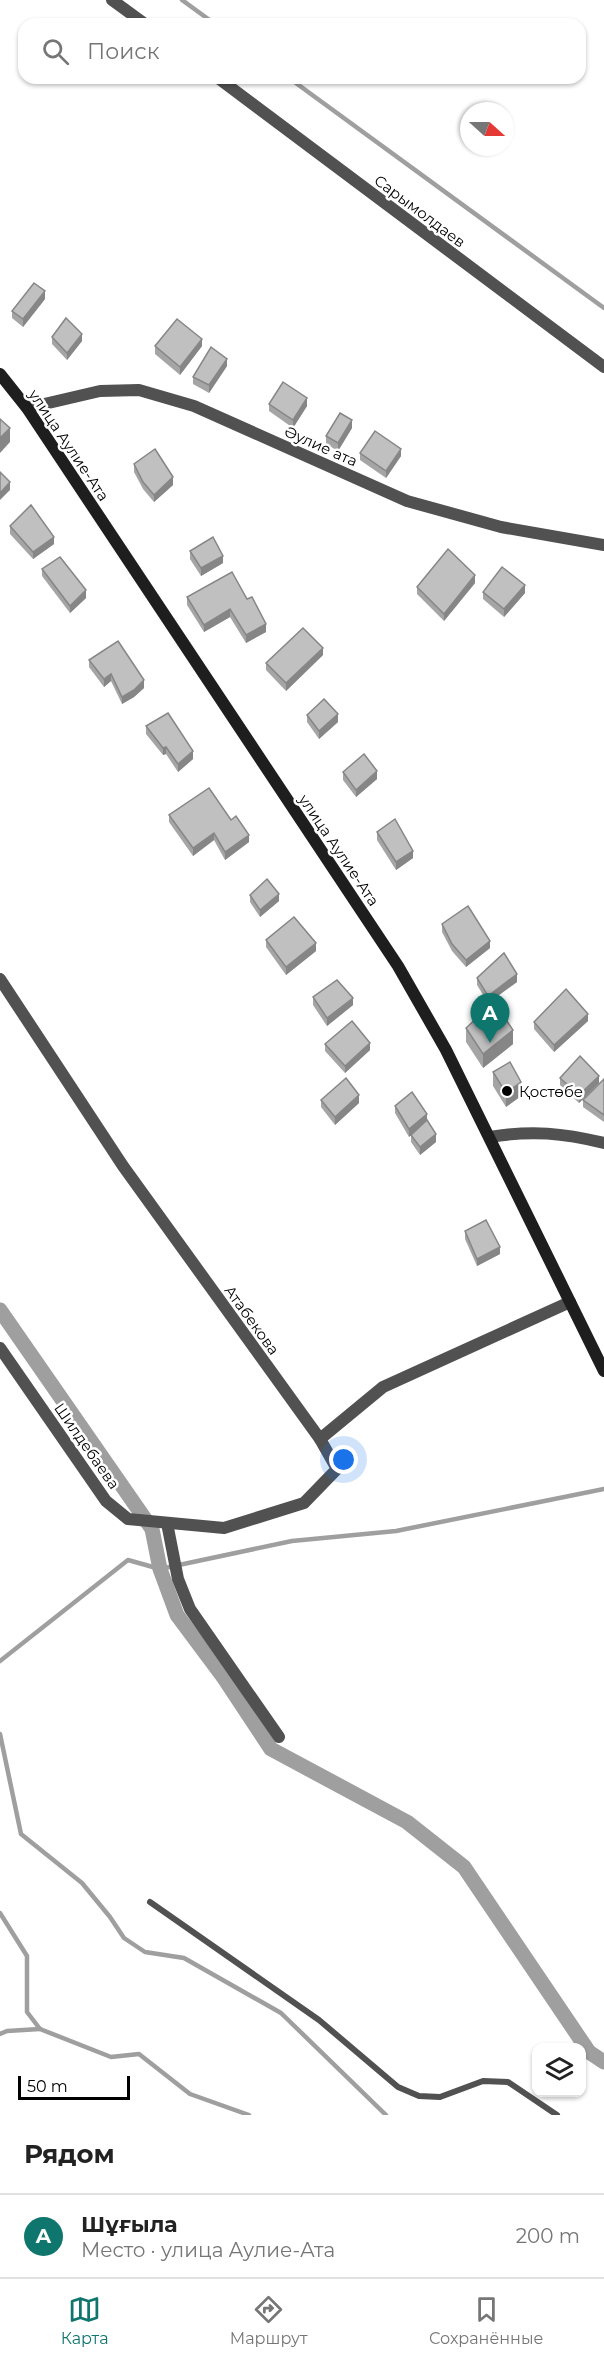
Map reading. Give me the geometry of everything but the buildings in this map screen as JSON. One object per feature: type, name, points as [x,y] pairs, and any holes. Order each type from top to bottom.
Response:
[{"type":"main road","name":"улица Аулие-Ата","points":[[0,374],[27,408],[398,966],[446,1050],[604,1371]]},
{"type":"street","points":[[112,0],[137,18]]},
{"type":"street","name":"Сарымолдаев","points":[[226,84],[604,367]]},
{"type":"street","name":"Әулие ата","points":[[27,408],[100,391],[139,390],[194,406],[407,501],[501,528],[604,545]]},
{"type":"street","name":"Атабекова","points":[[0,979],[123,1167],[320,1439]]},
{"type":"street","points":[[490,1137],[518,1132],[543,1132],[604,1143]]},
{"type":"street","points":[[320,1439],[383,1387],[570,1302]]},
{"type":"street","name":"Шилдебаева","points":[[0,1348],[106,1501],[128,1519],[224,1528],[303,1503],[337,1469],[320,1439]]},
{"type":"street","points":[[167,1523],[178,1579],[190,1609],[279,1737]]},
{"type":"lane","points":[[150,1902],[319,2020],[399,2087],[418,2096],[440,2097],[483,2081],[508,2082],[557,2115]]},
{"type":"waterway","points":[[182,0],[207,18]]},
{"type":"waterway","points":[[297,84],[604,308]]},
{"type":"waterway","points":[[0,1310],[152,1529],[160,1569],[177,1615],[224,1678],[271,1749],[407,1822],[464,1867],[589,2052],[604,2062]]},
{"type":"waterway","points":[[0,1661],[128,1560],[160,1569],[292,1541],[396,1531],[604,1489]]},
{"type":"waterway","points":[[0,1734],[21,1834],[82,1883],[124,1938],[145,1952],[184,1958],[281,2013],[386,2115]]},
{"type":"waterway","points":[[0,1913],[27,1956],[27,2012],[40,2029],[111,2057],[139,2054],[190,2094],[249,2115]]},
{"type":"waterway","points":[[0,2034],[7,2031],[40,2029]]},
{"type":"place","name":"Шұғыла","points":[[490,1043]]},
{"type":"place","name":"Қостөбе","points":[[507,1091]]}]
